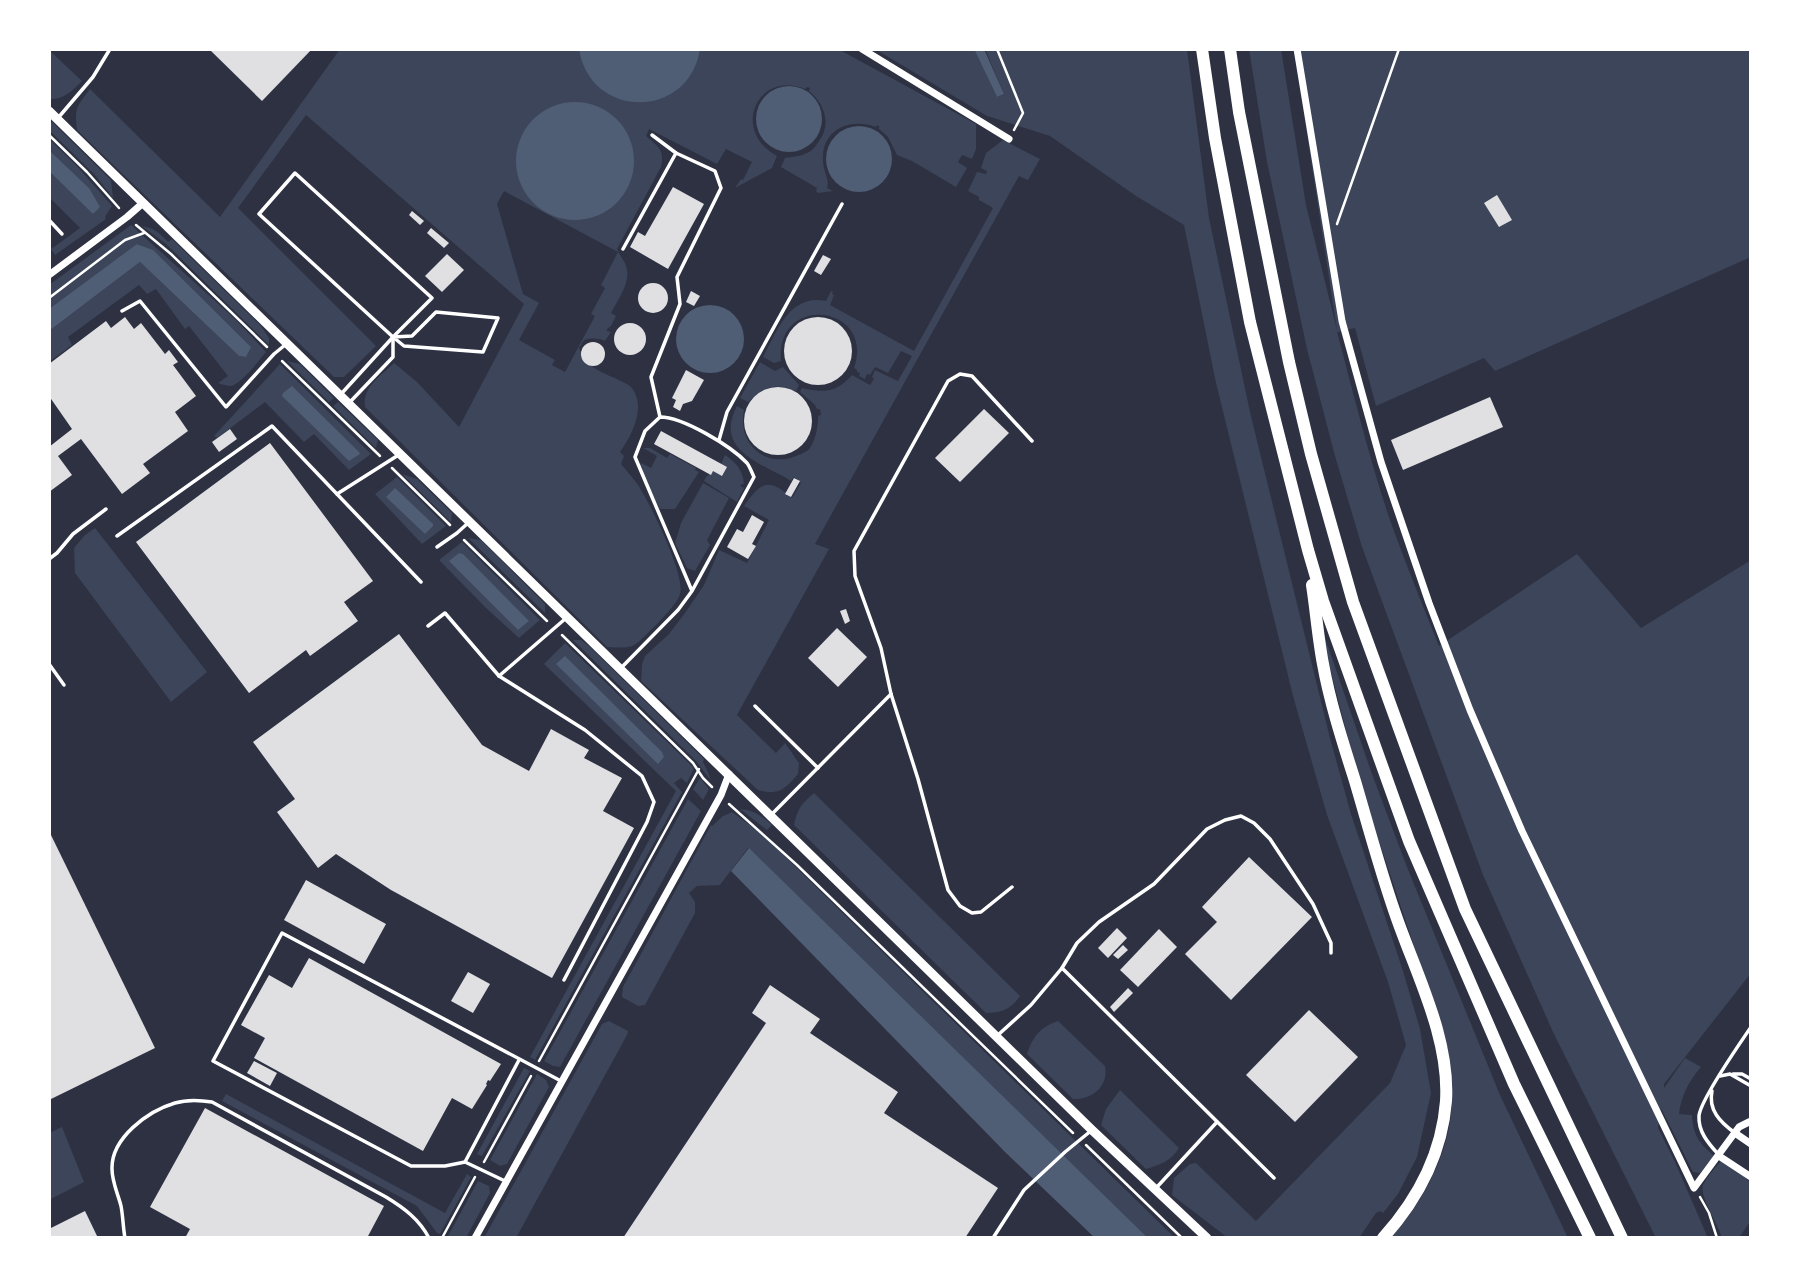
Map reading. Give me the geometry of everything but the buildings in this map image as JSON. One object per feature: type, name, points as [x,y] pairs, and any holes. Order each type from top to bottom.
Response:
[{"type":"highway","points":[[1202,49],[1215,138],[1251,322],[1323,601],[1409,841],[1514,1084],[1590,1238]]},
{"type":"highway","points":[[1230,49],[1241,125],[1289,362],[1311,454],[1353,602],[1465,909],[1622,1238]]},
{"type":"highway","points":[[1308,550],[1323,665],[1332,700],[1395,914],[1435,1026],[1446,1075],[1446,1101],[1441,1134],[1432,1164],[1419,1190],[1383,1238]]},
{"type":"street","points":[[862,49],[1009,139]]},
{"type":"street","points":[[1297,49],[1342,321],[1381,461],[1429,603],[1470,710],[1522,831],[1695,1188],[1739,1126],[1751,1121]]},
{"type":"street","points":[[49,111],[1092,1130],[1207,1238]]},
{"type":"street","points":[[49,275],[143,203]]},
{"type":"street","points":[[475,1238],[720,795],[729,774]]},
{"type":"street","points":[[1735,1133],[1751,1144]]},
{"type":"street","points":[[1719,1156],[1751,1177]]},
{"type":"lane","points":[[57,119],[93,77],[110,49]]},
{"type":"lane","points":[[652,135],[676,153],[715,171],[721,188],[677,277],[680,304],[651,377],[660,417]]},
{"type":"lane","points":[[623,248],[676,153]]},
{"type":"lane","points":[[340,395],[393,337],[432,298],[295,173],[259,214],[393,337],[404,346],[483,352],[498,318],[436,312],[412,336],[393,337]]},
{"type":"lane","points":[[719,440],[727,412],[842,204]]},
{"type":"lane","points":[[49,220],[62,234]]},
{"type":"lane","points":[[122,311],[140,301],[226,407],[274,354],[287,344]]},
{"type":"lane","points":[[348,403],[393,357],[393,337]]},
{"type":"lane","points":[[1012,887],[981,912],[972,913],[960,906],[948,890],[918,779],[891,694],[881,648],[855,576],[854,551],[948,380],[960,374],[972,376],[1032,441]]},
{"type":"lane","points":[[621,668],[678,610],[692,591],[754,478],[748,464],[719,440],[670,417],[660,417],[645,431],[635,457],[692,591]]},
{"type":"lane","points":[[117,536],[272,426],[421,582]]},
{"type":"lane","points":[[337,494],[401,454]]},
{"type":"lane","points":[[49,558],[57,553],[73,534],[106,509]]},
{"type":"lane","points":[[437,547],[470,521]]},
{"type":"lane","points":[[428,626],[446,613],[499,676],[585,730],[642,776],[654,802],[647,822],[564,980]]},
{"type":"lane","points":[[499,676],[568,616]]},
{"type":"lane","points":[[49,664],[64,685]]},
{"type":"lane","points":[[771,816],[891,694]]},
{"type":"lane","points":[[755,706],[818,768]]},
{"type":"lane","points":[[996,1036],[1031,1005],[1062,968],[1077,943],[1099,922],[1154,884],[1207,829],[1241,816],[1254,822],[1270,839],[1313,904],[1331,943],[1331,953]]},
{"type":"lane","points":[[506,1181],[465,1162],[445,1166],[411,1166],[213,1061],[282,933],[562,1082]]},
{"type":"lane","points":[[1062,968],[1274,1178]]},
{"type":"lane","points":[[1719,1156],[1701,1129],[1699,1115],[1703,1101],[1750,1030]]},
{"type":"lane","points":[[465,1162],[519,1060]]},
{"type":"lane","points":[[1730,1074],[1751,1086]]},
{"type":"lane","points":[[1720,1076],[1742,1074],[1751,1079]]},
{"type":"lane","points":[[1714,1086],[1710,1096],[1712,1107],[1717,1118],[1735,1133]]},
{"type":"lane","points":[[125,1238],[112,1168],[114,1155],[125,1135],[148,1115],[174,1103],[197,1099],[212,1102],[408,1210],[424,1227],[429,1238]]},
{"type":"lane","points":[[1155,1189],[1217,1122]]},
{"type":"lane","points":[[993,1238],[1024,1190],[1092,1130]]},
{"type":"path","points":[[997,49],[1023,113],[1009,139]]},
{"type":"path","points":[[1330,244],[1399,49]]},
{"type":"path","points":[[49,135],[127,217],[171,254],[699,769],[703,778],[720,795],[797,865],[1182,1238]]},
{"type":"path","points":[[49,298],[125,240],[144,233]]},
{"type":"path","points":[[442,1238],[699,769]]},
{"type":"path","points":[[1695,1188],[1709,1213],[1717,1238]]},
{"type":"shaded area","points":[[340,49],[838,49],[976,124],[976,149],[972,159],[962,155],[958,162],[967,168],[956,187],[897,155],[888,137],[877,125],[847,125],[832,134],[824,150],[823,165],[828,181],[827,188],[833,191],[818,193],[817,188],[781,167],[785,158],[811,151],[823,134],[826,121],[819,101],[809,91],[810,88],[788,85],[774,88],[763,95],[753,118],[755,132],[763,145],[777,156],[772,168],[735,188],[741,179],[743,180],[752,162],[726,149],[717,164],[649,129],[646,136],[661,152],[661,167],[617,249],[627,270],[627,281],[611,313],[616,316],[607,329],[611,332],[605,341],[584,340],[579,348],[591,365],[629,386],[635,394],[638,411],[629,437],[620,452],[624,456],[621,464],[638,485],[658,523],[673,556],[680,585],[678,598],[664,616],[637,643],[624,648],[607,647],[365,407],[369,388],[394,363],[417,382],[459,427],[524,304],[306,115],[238,208],[376,346],[344,377],[334,377],[77,130],[78,108],[90,89],[220,217]],"holes":[[[504,191],[618,252],[601,285],[605,288],[591,314],[595,316],[565,372],[552,365],[555,360],[519,340],[539,303],[523,294],[497,204]]]},
{"type":"shaded area","points":[[579,49],[700,49],[692,72],[678,89],[660,99],[639,102],[619,99],[601,89],[587,72]]},
{"type":"shaded area","points":[[875,49],[974,49],[997,97],[1004,94],[985,49],[1187,49],[1209,218],[1250,412],[1330,738],[1351,814],[1420,1029],[1431,1093],[1417,1157],[1398,1194],[1383,1213],[1376,1213],[1359,1238],[1228,1238],[1172,1195],[1174,1178],[1190,1164],[1196,1163],[1256,1221],[1390,1083],[1406,1045],[1388,982],[1327,815],[1293,696],[1216,383],[1184,225],[1136,196],[1050,136],[987,116]]},
{"type":"shaded area","points":[[974,49],[984,49],[1004,94],[997,97]]},
{"type":"shaded area","points":[[1249,49],[1281,49],[1306,205],[1337,330],[1294,49],[1751,49],[1751,257],[1495,371],[1484,358],[1376,406],[1355,328],[1337,332],[1382,497],[1439,646],[1577,554],[1641,628],[1751,560],[1751,973],[1664,1084],[1664,1088],[1685,1058],[1701,1067],[1686,1089],[1679,1114],[1692,1115],[1698,1138],[1714,1156],[1700,1173],[1693,1172],[1661,1108],[1658,1128],[1708,1238],[1656,1238],[1553,1032],[1483,875],[1362,547],[1335,456],[1307,349],[1267,162]]},
{"type":"shaded area","points":[[49,50],[82,81],[67,94],[54,99],[49,99]]},
{"type":"shaded area","points":[[789,86],[802,88],[817,101],[822,119],[820,132],[807,147],[789,152],[776,150],[761,137],[756,119],[758,106],[771,91]]},
{"type":"shaded area","points":[[575,102],[598,106],[617,119],[630,138],[634,161],[630,184],[617,203],[598,216],[575,220],[552,216],[533,203],[520,184],[516,161],[520,138],[533,119],[552,106]]},
{"type":"shaded area","points":[[52,122],[111,180],[113,198],[95,175],[49,130]]},
{"type":"shaded area","points":[[859,126],[872,128],[887,141],[892,159],[890,172],[877,187],[859,192],[846,190],[831,177],[826,159],[828,146],[841,131]]},
{"type":"shaded area","points":[[49,139],[112,206],[106,219],[55,255],[51,249],[80,228],[49,197],[49,171],[93,213],[89,188],[49,150]]},
{"type":"shaded area","points":[[1003,140],[1040,159],[1028,180],[1019,176],[815,544],[829,549],[737,715],[776,753],[785,743],[799,763],[798,774],[785,787],[776,792],[758,790],[641,681],[645,656],[669,634],[685,613],[704,585],[719,550],[747,563],[769,520],[744,506],[750,498],[760,487],[771,485],[792,498],[801,483],[794,477],[791,481],[743,453],[731,434],[731,421],[737,406],[744,410],[745,433],[755,450],[773,459],[784,459],[802,454],[810,448],[814,441],[818,416],[821,415],[820,409],[800,392],[802,388],[829,390],[841,385],[852,375],[870,385],[875,370],[898,381],[912,356],[901,351],[888,373],[875,367],[865,379],[859,376],[860,373],[854,368],[857,347],[851,331],[839,320],[824,315],[807,316],[793,324],[783,339],[781,361],[774,363],[763,357],[786,316],[803,303],[813,300],[826,301],[831,291],[834,295],[830,305],[914,351],[993,208],[968,191],[977,172],[986,174],[987,171],[981,168],[986,153]]},
{"type":"shaded area","points":[[49,150],[89,188],[100,207],[93,214],[49,171]]},
{"type":"shaded area","points":[[131,225],[235,319],[266,352],[234,385],[218,383],[228,376],[189,326],[185,329],[156,289],[147,294],[139,285],[68,337],[72,345],[49,362],[49,331],[140,262],[239,356],[246,357],[250,347],[247,343],[153,251],[138,244],[49,309],[49,285]]},
{"type":"shaded area","points":[[142,226],[156,231],[168,242],[172,239],[261,326],[269,338],[269,345],[166,244]]},
{"type":"shaded area","points":[[137,244],[153,250],[251,347],[246,357],[239,356],[140,262],[49,331],[49,309]]},
{"type":"shaded area","points":[[710,305],[723,308],[734,315],[741,326],[744,339],[741,352],[734,363],[723,370],[710,373],[697,370],[686,363],[679,352],[676,339],[679,326],[686,315],[697,308]]},
{"type":"shaded area","points":[[287,361],[300,364],[334,398],[329,402]]},
{"type":"shaded area","points":[[760,362],[775,371],[783,367],[799,385],[796,391],[776,387],[759,392],[748,402],[740,398]]},
{"type":"shaded area","points":[[280,364],[371,454],[349,470],[314,434],[304,442],[265,402],[217,438],[214,436]]},
{"type":"shaded area","points":[[292,386],[360,454],[349,461],[282,396]]},
{"type":"shaded area","points":[[338,402],[378,440],[376,448],[333,406]]},
{"type":"shaded area","points":[[643,448],[650,448],[667,458],[670,454],[699,472],[675,509],[660,509],[640,466],[641,463],[651,468],[657,456]]},
{"type":"shaded area","points":[[725,455],[738,467],[742,475],[744,484],[740,486],[744,488],[737,502],[704,481],[721,464]]},
{"type":"shaded area","points":[[402,474],[417,479],[452,513],[451,522]]},
{"type":"shaded area","points":[[397,477],[446,526],[422,544],[375,494]]},
{"type":"shaded area","points":[[703,483],[729,498],[707,540],[710,545],[695,571],[687,568],[675,543],[681,523]]},
{"type":"shaded area","points":[[395,488],[433,524],[425,534],[386,497]]},
{"type":"shaded area","points":[[95,528],[207,672],[171,702],[75,573],[74,548]]},
{"type":"shaded area","points":[[468,538],[481,540],[545,604],[545,613]]},
{"type":"shaded area","points":[[462,542],[540,620],[519,638],[439,560]]},
{"type":"shaded area","points":[[459,553],[529,621],[518,630],[449,561]]},
{"type":"shaded area","points":[[1323,632],[1407,867],[1500,1095],[1568,1238],[1390,1238],[1420,1199],[1436,1169],[1447,1138],[1452,1093],[1447,1045],[1359,781],[1321,633]]},
{"type":"shaded area","points":[[573,640],[581,640],[590,647],[704,759],[711,781],[696,761]]},
{"type":"shaded area","points":[[565,643],[694,768],[687,783],[681,778],[674,783],[682,792],[535,1060],[530,1057],[676,791],[544,664]]},
{"type":"shaded area","points":[[565,656],[662,752],[664,757],[658,764],[556,664]]},
{"type":"shaded area","points":[[700,778],[709,789],[703,800],[693,789]]},
{"type":"shaded area","points":[[814,793],[1020,996],[1010,1007],[986,1013],[794,825],[801,807]]},
{"type":"shaded area","points":[[688,799],[701,811],[560,1067],[553,1066],[544,1061]]},
{"type":"shaded area","points":[[740,809],[758,814],[772,825],[767,830]]},
{"type":"shaded area","points":[[732,812],[762,834],[1175,1238],[1148,1238],[748,848],[720,885],[697,886],[689,893],[695,902],[695,913],[645,1005],[638,1006],[622,997],[623,987],[711,825]]},
{"type":"shaded area","points":[[749,848],[1148,1238],[1095,1238],[1005,1152],[731,871]]},
{"type":"shaded area","points":[[609,1021],[628,1031],[627,1035],[516,1238],[484,1238],[602,1024]]},
{"type":"shaded area","points":[[1058,1021],[1105,1066],[1102,1085],[1087,1097],[1073,1099],[1027,1054],[1038,1033]]},
{"type":"shaded area","points":[[524,1068],[530,1071],[482,1156],[477,1154]]},
{"type":"shaded area","points":[[537,1074],[546,1080],[549,1087],[507,1164],[500,1166],[490,1160]]},
{"type":"shaded area","points":[[1120,1090],[1179,1148],[1169,1159],[1146,1169],[1101,1125],[1106,1109]]},
{"type":"shaded area","points":[[226,1094],[445,1213],[467,1174],[471,1177],[440,1234],[437,1233],[417,1206],[222,1101]]},
{"type":"shaded area","points":[[62,1127],[84,1182],[49,1200],[49,1133]]},
{"type":"shaded area","points":[[1721,1161],[1751,1184],[1751,1220],[1739,1238],[1722,1238],[1704,1196],[1703,1185]]},
{"type":"shaded area","points":[[478,1181],[489,1186],[490,1193],[466,1238],[447,1238]]}]
